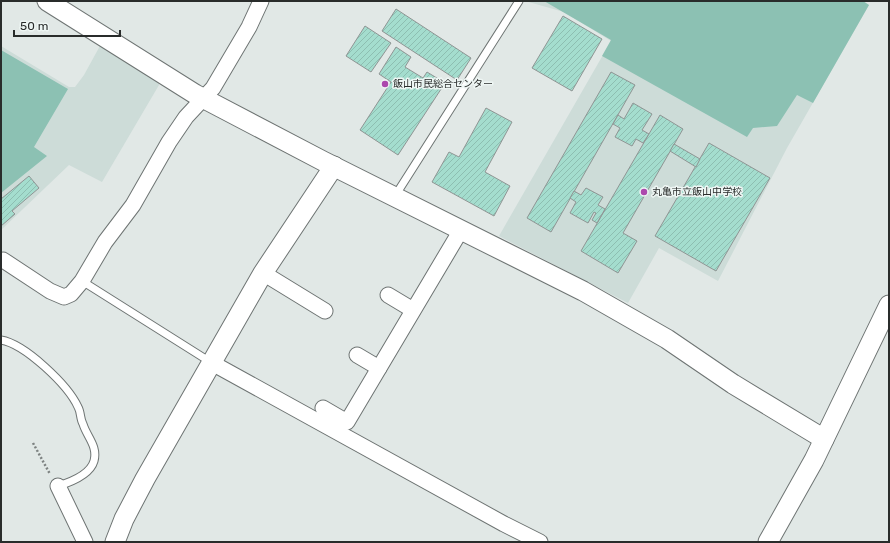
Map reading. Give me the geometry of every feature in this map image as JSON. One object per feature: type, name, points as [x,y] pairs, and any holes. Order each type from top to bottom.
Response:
[{"type":"street","points":[[47,1],[204,99],[394,197],[583,291],[667,339],[733,384],[824,439]]},
{"type":"street","points":[[2,261],[50,291],[64,297],[71,294],[82,281],[105,242],[133,205],[186,116],[213,88],[245,34],[261,1]]},
{"type":"street","points":[[115,542],[131,506],[263,273],[334,166]]},
{"type":"street","points":[[323,408],[347,422],[461,230]]},
{"type":"street","points":[[263,273],[325,311]]},
{"type":"street","points":[[388,294],[413,310]]},
{"type":"street","points":[[768,542],[824,439],[889,305]]},
{"type":"street","points":[[358,355],[379,368]]},
{"type":"street","points":[[212,363],[504,524],[540,542]]},
{"type":"street","points":[[55,482],[86,542]]},
{"type":"lane","points":[[394,197],[519,1]]},
{"type":"lane","points":[[82,281],[212,363]]},
{"type":"lane","points":[[1,340],[6,341],[29,355],[53,374],[66,389],[78,407],[83,424],[96,449],[94,462],[85,473],[71,482],[55,482]]},
{"type":"path","points":[[33,443],[55,482]]},
{"type":"shaded area","name":"丸亀市立飯山中学校","points":[[525,1],[863,1],[869,5],[787,148],[718,281],[659,248],[628,303],[499,236],[611,41],[564,12]]},
{"type":"shaded area","points":[[101,44],[158,79],[159,85],[102,182],[69,165],[1,230],[1,46],[69,87],[75,87],[84,75]]},
{"type":"green space","points":[[544,1],[863,1],[869,5],[813,103],[797,95],[777,126],[753,128],[747,137],[602,56],[611,40]]},
{"type":"green space","points":[[1,50],[68,89],[34,147],[47,156],[1,193]]},
{"type":"building","points":[[396,9],[471,58],[457,80],[382,31]]},
{"type":"building","points":[[563,16],[602,39],[572,91],[532,68]]},
{"type":"building","points":[[365,26],[391,43],[371,72],[346,56]]},
{"type":"building","points":[[396,47],[411,57],[405,67],[423,78],[427,72],[445,83],[398,155],[360,130],[391,82],[379,74]]},
{"type":"building","points":[[611,72],[635,85],[551,232],[527,218]]},
{"type":"building","points":[[633,103],[652,114],[642,130],[649,134],[643,143],[636,139],[632,146],[615,137],[620,128],[613,124],[618,115],[624,119]]},
{"type":"building","points":[[486,108],[512,122],[485,172],[510,186],[494,216],[432,182],[449,152],[459,157]]},
{"type":"building","points":[[660,115],[683,129],[623,233],[637,241],[618,273],[581,251]]},
{"type":"building","points":[[709,143],[770,178],[716,271],[655,236]]},
{"type":"building","points":[[674,144],[700,159],[696,167],[670,151]]},
{"type":"building","points":[[29,176],[39,188],[12,211],[15,214],[1,226],[1,199]]},
{"type":"building","points":[[586,188],[603,197],[598,205],[605,209],[597,223],[592,220],[596,213],[594,212],[588,223],[570,213],[576,202],[570,198],[574,191],[581,195]]},
{"type":"place","name":"飯山市民総合センター","points":[[385,84]]},
{"type":"place","name":"丸亀市立飯山中学校","points":[[644,192]]}]
